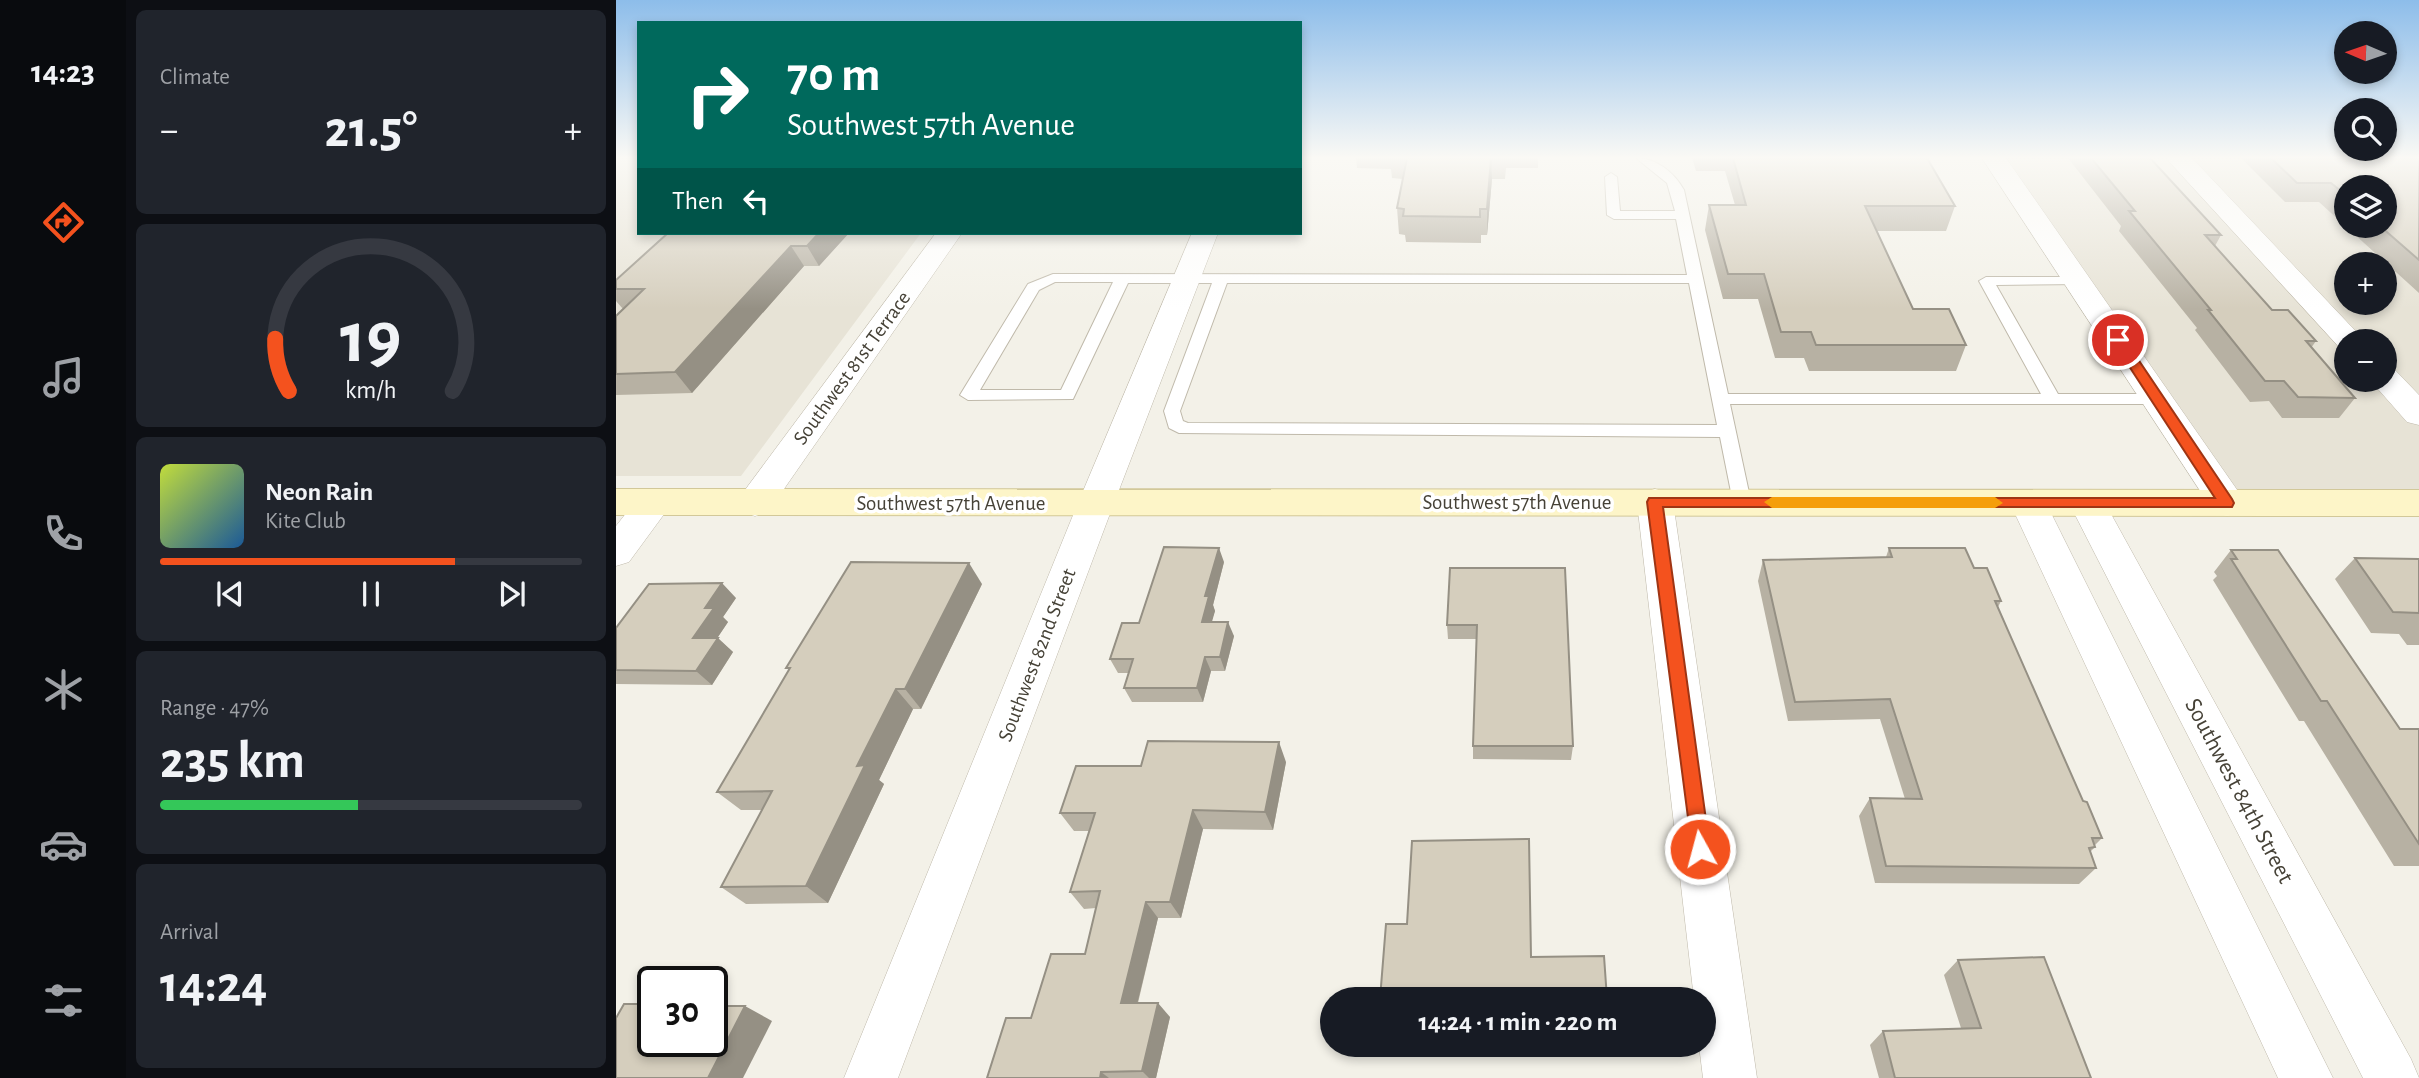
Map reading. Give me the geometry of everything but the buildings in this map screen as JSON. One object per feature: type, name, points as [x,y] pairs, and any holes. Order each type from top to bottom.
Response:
[{"type":"main road","name":"Southwest 57th Avenue","points":[[616,502],[2419,503]]},
{"type":"street","points":[[2028,208],[2227,503]]},
{"type":"street","points":[[2225,208],[2339,329]]},
{"type":"street","name":"Southwest 81st Terrace","points":[[755,503],[948,235]]},
{"type":"street","name":"Southwest 82nd Street","points":[[871,1078],[1096,503],[1204,235]]},
{"type":"street","points":[[2397,391],[2419,414]]},
{"type":"street","points":[[616,552],[656,502]]},
{"type":"street","points":[[1655,502],[1730,1078]]},
{"type":"street","points":[[2028,503],[2306,1078]]},
{"type":"street","name":"Southwest 84th Street","points":[[2087,503],[2392,1078]]},
{"type":"lane","points":[[1613,208],[1614,215],[1682,215]]},
{"type":"lane","points":[[1680,208],[1742,502]]},
{"type":"lane","points":[[1122,279],[1067,395],[968,395],[1037,284],[1053,278],[1696,279]]},
{"type":"lane","points":[[1221,278],[1171,411],[1175,424],[1185,429],[1518,432],[1728,430]]},
{"type":"lane","points":[[2053,400],[1986,281],[2078,281]]},
{"type":"lane","points":[[1722,398],[2159,399]]},
{"type":"shaded area","points":[[616,208],[637,208],[637,235],[920,235],[741,476],[616,476]]},
{"type":"shaded area","points":[[2041,208],[2334,208],[2334,238],[2397,238],[2397,208],[2419,208],[2419,489],[2231,489]]},
{"type":"slow traffic","points":[[1772,502],[1995,503]]},
{"type":"route","points":[[1700,849],[1655,502],[2227,503],[2118,340]]}]
